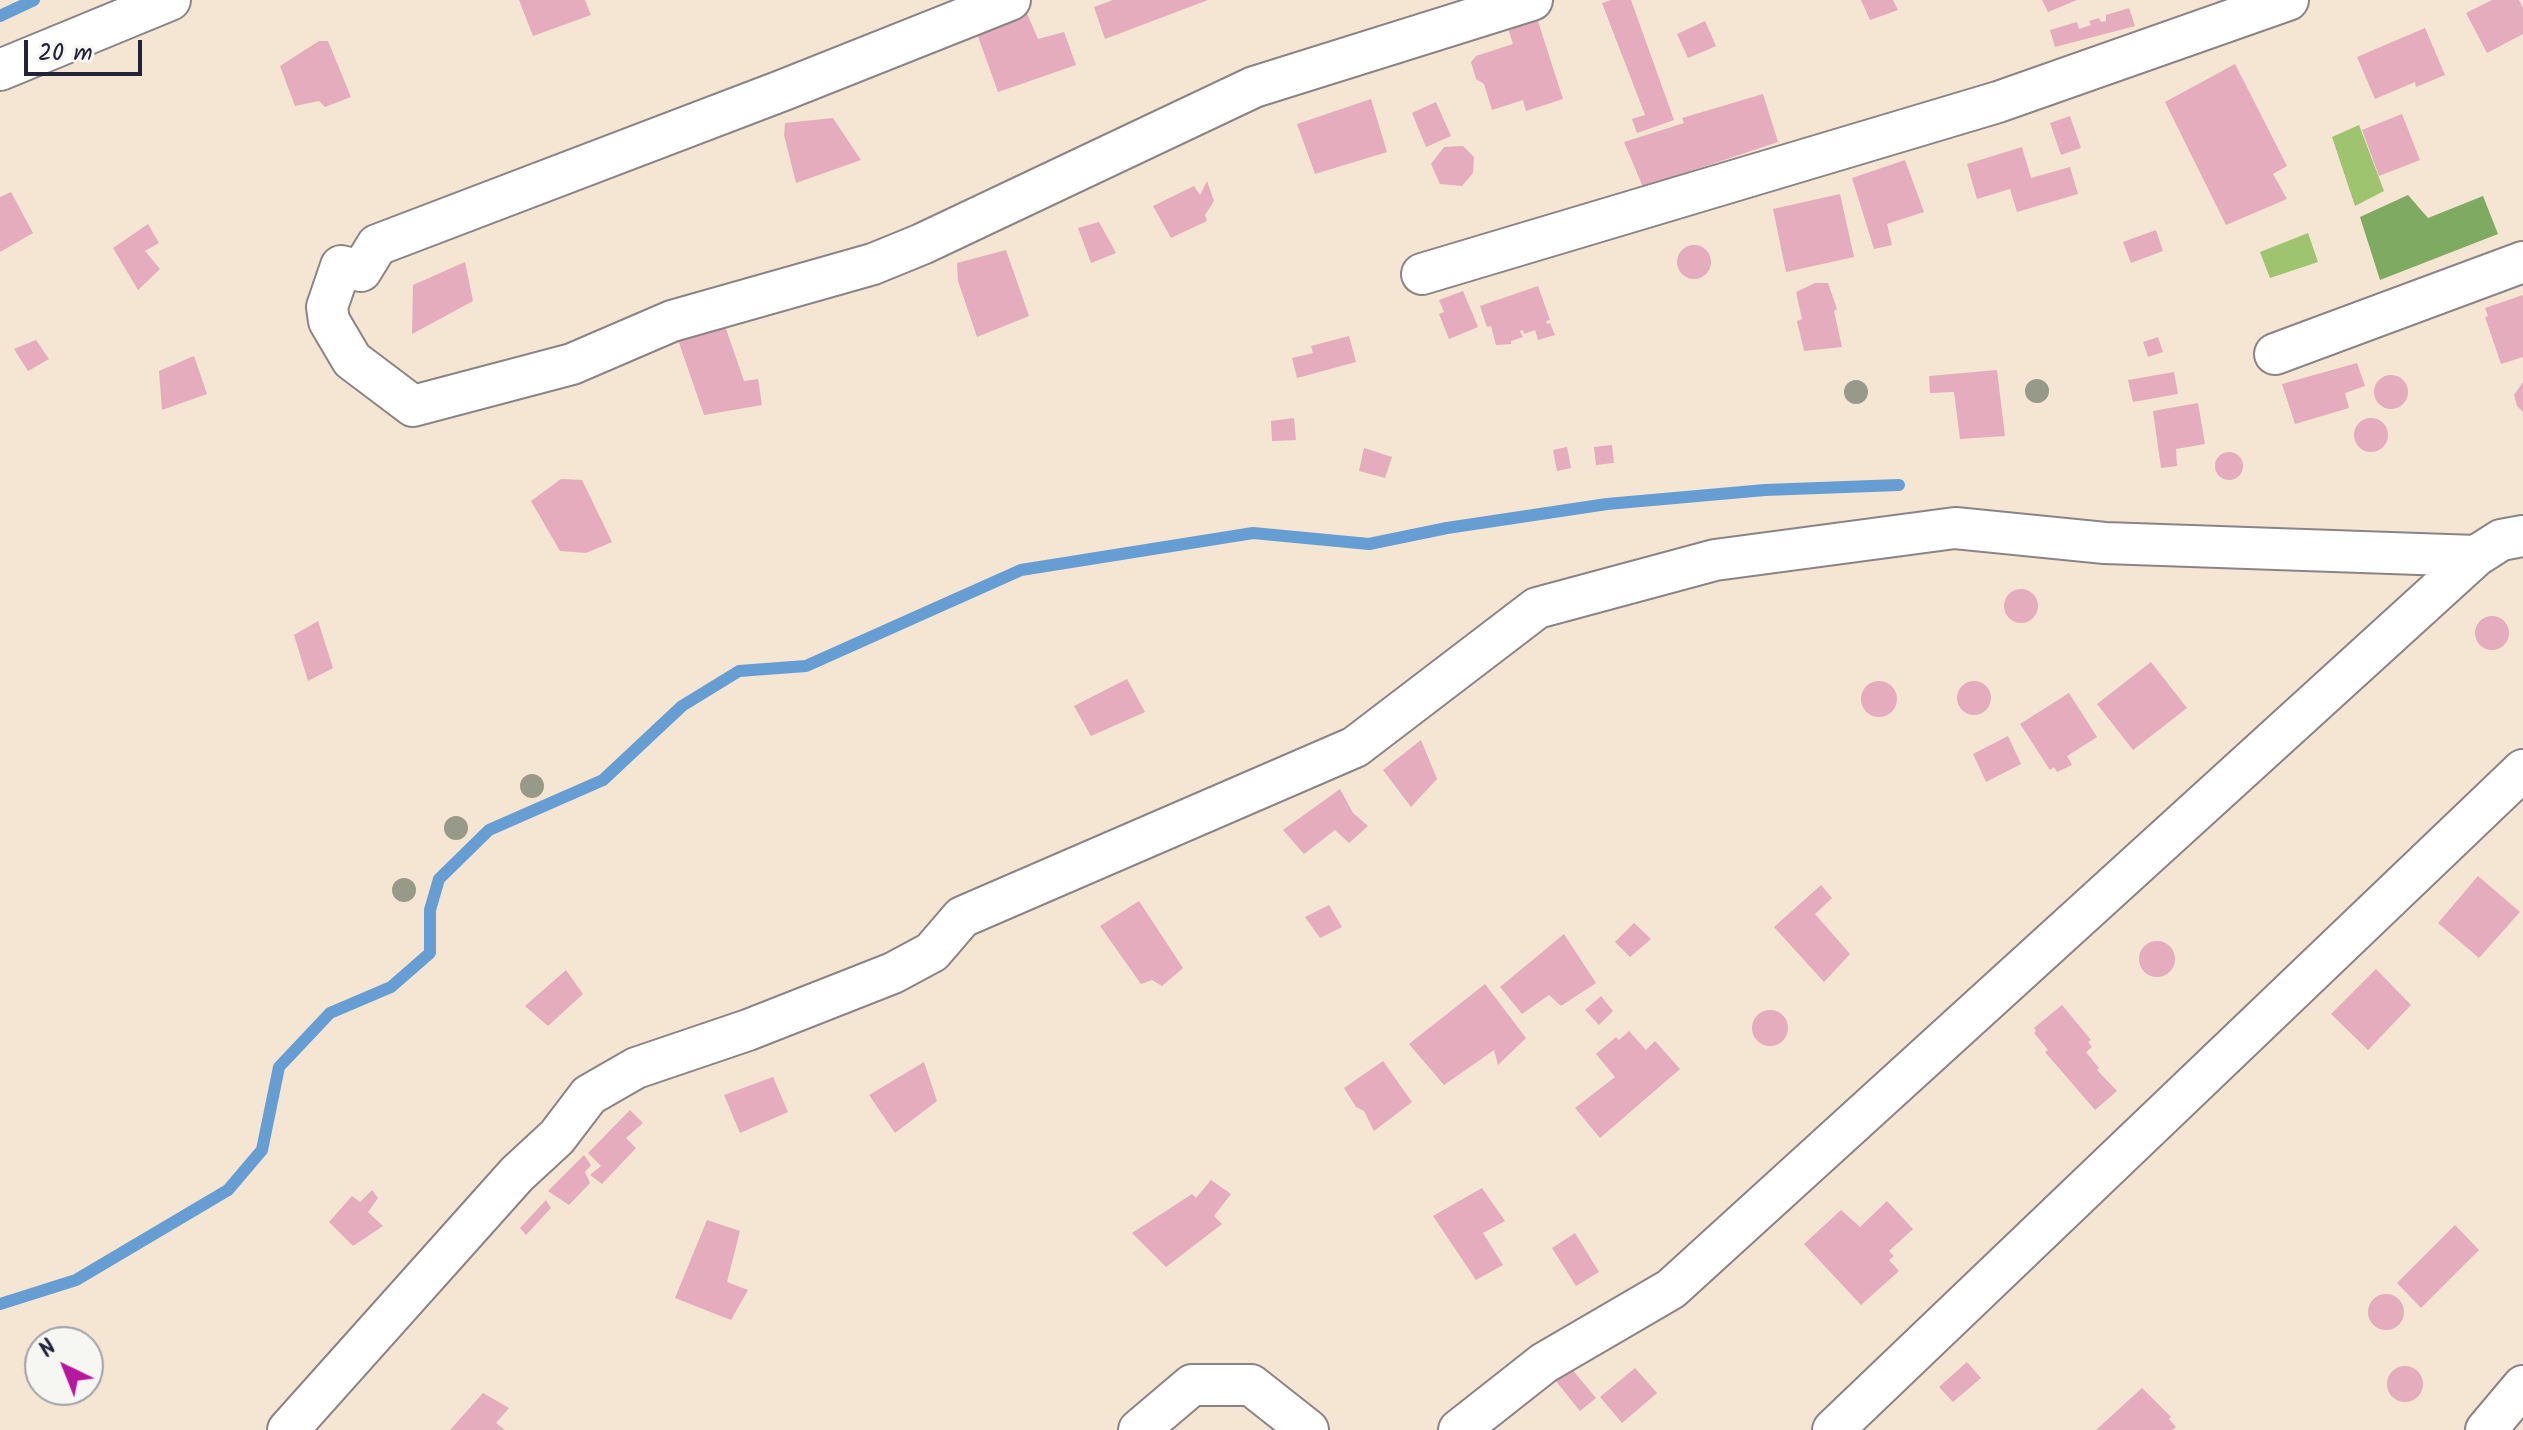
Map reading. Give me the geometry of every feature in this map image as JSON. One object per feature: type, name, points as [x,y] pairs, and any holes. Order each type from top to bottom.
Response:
[{"type":"street","points":[[0,70],[170,0]]},
{"type":"street","points":[[1010,0],[377,245],[361,271],[341,266],[327,307],[329,321],[352,360],[413,406],[572,364],[672,321],[873,264],[922,244],[1254,87],[1532,0]]},
{"type":"street","points":[[1422,274],[1998,102],[2288,0]]},
{"type":"street","points":[[2275,354],[2523,262]]},
{"type":"street","points":[[288,1430],[517,1174],[557,1137],[589,1095],[636,1068],[748,1030],[893,973],[932,952],[962,917],[1355,747],[1537,608],[1715,560],[1955,528],[2105,543],[2476,556]]},
{"type":"street","points":[[1459,1430],[1544,1363],[1671,1289],[2476,556],[2501,540],[2523,536]]},
{"type":"street","points":[[1833,1430],[2523,770]]},
{"type":"street","points":[[1139,1430],[1192,1385],[1251,1385],[1308,1430]]},
{"type":"street","points":[[2486,1430],[2523,1386]]},
{"type":"green space","points":[[2359,125],[2384,191],[2355,206],[2332,137]]},
{"type":"green space","points":[[2408,195],[2428,218],[2483,196],[2498,234],[2380,280],[2360,217]]},
{"type":"green space","points":[[2308,233],[2318,262],[2270,278],[2260,252]]},
{"type":"building","points":[[519,0],[585,0],[591,15],[533,36]]},
{"type":"building","points":[[1113,0],[1208,0],[1105,39],[1094,7]]},
{"type":"building","points":[[1631,0],[1674,120],[1637,133],[1632,119],[1645,115],[1602,3]]},
{"type":"building","points":[[1861,0],[1893,0],[1898,10],[1870,20]]},
{"type":"building","points":[[2042,0],[2077,0],[2048,12]]},
{"type":"building","points":[[2492,0],[2519,0],[2523,8],[2523,34],[2487,53],[2466,13]]},
{"type":"building","points":[[2129,8],[2135,26],[2055,47],[2050,30],[2077,22],[2079,29],[2091,25],[2089,21],[2099,18],[2101,22],[2106,21],[2106,15]]},
{"type":"building","points":[[1026,11],[1038,39],[1064,32],[1076,65],[998,92],[976,31]]},
{"type":"building","points":[[1537,18],[1563,99],[1526,111],[1523,100],[1492,110],[1484,84],[1476,79],[1471,62],[1476,56],[1513,44],[1508,28]]},
{"type":"building","points":[[1705,21],[1716,46],[1688,58],[1677,34]]},
{"type":"building","points":[[2425,28],[2445,75],[2416,87],[2415,82],[2375,99],[2357,57]]},
{"type":"building","points":[[319,41],[328,41],[351,97],[325,107],[319,101],[295,106],[280,66]]},
{"type":"building","points":[[2235,64],[2287,166],[2273,174],[2287,199],[2226,225],[2165,102]]},
{"type":"building","points":[[1763,94],[1778,142],[1643,187],[1624,142],[1684,123],[1682,118]]},
{"type":"building","points":[[1371,99],[1387,152],[1315,174],[1297,124]]},
{"type":"building","points":[[1436,102],[1451,136],[1426,147],[1412,113]]},
{"type":"building","points":[[2402,114],[2420,160],[2379,176],[2362,130]]},
{"type":"building","points":[[2070,116],[2081,148],[2061,155],[2050,123]]},
{"type":"building","points":[[833,118],[861,160],[796,183],[784,135],[785,123]]},
{"type":"building","points":[[1463,146],[1474,157],[1473,173],[1462,186],[1440,184],[1431,164],[1444,147]]},
{"type":"building","points":[[2022,147],[2031,178],[2070,167],[2078,194],[2017,212],[2010,189],[1977,199],[1967,164]]},
{"type":"building","points":[[1905,160],[1924,212],[1887,224],[1892,245],[1874,249],[1852,178]]},
{"type":"building","points":[[1207,181],[1214,201],[1205,215],[1207,221],[1171,238],[1153,206],[1194,186],[1200,195]]},
{"type":"building","points":[[11,192],[33,233],[0,252],[0,197]]},
{"type":"building","points":[[1840,194],[1854,257],[1786,272],[1773,209]]},
{"type":"building","points":[[1099,222],[1116,253],[1091,263],[1078,228]]},
{"type":"building","points":[[148,224],[159,243],[145,251],[160,269],[138,290],[113,248]]},
{"type":"building","points":[[2156,230],[2163,251],[2131,263],[2123,242]]},
{"type":"building","points":[[1694,245],[1706,250],[1711,262],[1706,274],[1694,279],[1682,274],[1677,262],[1682,250]]},
{"type":"building","points":[[1006,250],[1029,316],[977,337],[958,281],[957,263]]},
{"type":"building","points":[[465,262],[473,301],[412,334],[413,285]]},
{"type":"building","points":[[1815,283],[1828,283],[1837,309],[1834,311],[1842,347],[1804,351],[1797,321],[1802,319],[1796,292]]},
{"type":"building","points":[[1538,286],[1550,320],[1546,321],[1547,324],[1550,323],[1555,335],[1538,340],[1535,330],[1524,334],[1523,330],[1520,331],[1523,337],[1511,341],[1511,344],[1496,345],[1491,326],[1487,327],[1480,306]]},
{"type":"building","points":[[1463,291],[1478,327],[1449,339],[1439,314],[1444,312],[1439,300]]},
{"type":"building","points":[[2523,295],[2523,357],[2501,364],[2485,317],[2488,316],[2485,308]]},
{"type":"building","points":[[725,326],[744,381],[758,379],[762,405],[704,415],[678,340]]},
{"type":"building","points":[[1349,336],[1356,362],[1297,378],[1292,358],[1313,353],[1311,346]]},
{"type":"building","points":[[2158,337],[2163,352],[2148,357],[2143,342]]},
{"type":"building","points":[[36,340],[49,359],[28,371],[14,349]]},
{"type":"building","points":[[194,356],[207,394],[162,410],[159,371]]},
{"type":"building","points":[[2357,363],[2365,386],[2345,393],[2349,408],[2295,424],[2282,384]]},
{"type":"building","points":[[1997,370],[2005,436],[1960,439],[1954,392],[1930,393],[1929,376]]},
{"type":"building","points":[[2174,372],[2178,394],[2133,402],[2128,380]]},
{"type":"building","points":[[2391,375],[2403,380],[2408,392],[2403,404],[2391,409],[2379,404],[2374,392],[2379,380]]},
{"type":"building","points":[[2523,382],[2523,412],[2517,406],[2514,395]]},
{"type":"building","points":[[2198,403],[2205,444],[2176,449],[2177,466],[2161,468],[2153,411]]},
{"type":"building","points":[[1294,418],[1296,440],[1272,441],[1271,421]]},
{"type":"building","points":[[2371,418],[2383,423],[2388,435],[2383,447],[2371,452],[2359,447],[2354,435],[2359,423]]},
{"type":"building","points":[[1612,445],[1614,463],[1596,465],[1594,447]]},
{"type":"building","points":[[1567,447],[1571,468],[1557,471],[1553,450]]},
{"type":"building","points":[[1364,448],[1392,457],[1385,478],[1359,471]]},
{"type":"building","points":[[2229,452],[2239,456],[2243,466],[2239,476],[2229,480],[2219,476],[2215,466],[2219,456]]},
{"type":"building","points":[[561,479],[582,480],[612,542],[586,553],[560,551],[531,501]]},
{"type":"building","points":[[2021,589],[2033,594],[2038,606],[2033,618],[2021,623],[2009,618],[2004,606],[2009,594]]},
{"type":"building","points":[[2492,616],[2504,621],[2509,633],[2504,645],[2492,650],[2480,645],[2475,633],[2480,621]]},
{"type":"building","points":[[318,621],[333,668],[308,681],[294,635]]},
{"type":"building","points":[[2151,662],[2187,708],[2133,750],[2097,704]]},
{"type":"building","points":[[1127,679],[1145,712],[1091,736],[1074,706]]},
{"type":"building","points":[[1879,681],[1892,686],[1897,699],[1892,712],[1879,717],[1866,712],[1861,699],[1866,686]]},
{"type":"building","points":[[1974,681],[1986,686],[1991,698],[1986,710],[1974,715],[1962,710],[1957,698],[1962,686]]},
{"type":"building","points":[[2069,693],[2097,737],[2067,756],[2072,765],[2057,772],[2054,767],[2050,770],[2020,724]]},
{"type":"building","points":[[2008,736],[2021,764],[1986,782],[1973,754]]},
{"type":"building","points":[[1421,740],[1437,779],[1411,807],[1383,770]]},
{"type":"building","points":[[1340,789],[1353,813],[1368,826],[1349,843],[1335,830],[1304,854],[1283,830]]},
{"type":"building","points":[[2478,876],[2520,912],[2479,958],[2438,923]]},
{"type":"building","points":[[1821,885],[1832,898],[1815,914],[1850,954],[1824,982],[1774,927]]},
{"type":"building","points":[[1139,901],[1183,968],[1162,986],[1152,980],[1141,984],[1100,926]]},
{"type":"building","points":[[1329,905],[1342,927],[1320,938],[1305,917]]},
{"type":"building","points":[[1634,923],[1651,939],[1630,957],[1615,942]]},
{"type":"building","points":[[1564,934],[1596,983],[1561,1006],[1549,995],[1522,1014],[1500,987]]},
{"type":"building","points":[[2157,941],[2170,946],[2175,959],[2170,972],[2157,977],[2144,972],[2139,959],[2144,946]]},
{"type":"building","points":[[2376,969],[2411,1005],[2368,1050],[2331,1014]]},
{"type":"building","points":[[566,970],[583,994],[548,1026],[525,1006]]},
{"type":"building","points":[[1485,984],[1526,1038],[1498,1065],[1494,1050],[1444,1085],[1409,1044]]},
{"type":"building","points":[[1601,996],[1613,1011],[1599,1025],[1585,1010]]},
{"type":"building","points":[[2062,1005],[2091,1040],[2088,1042],[2092,1047],[2086,1052],[2099,1068],[2097,1070],[2117,1091],[2095,1110],[2045,1052],[2048,1050],[2034,1033],[2034,1028]]},
{"type":"building","points":[[1770,1010],[1783,1015],[1788,1028],[1783,1041],[1770,1046],[1757,1041],[1752,1028],[1757,1015]]},
{"type":"building","points":[[1629,1031],[1646,1050],[1655,1041],[1680,1069],[1600,1138],[1575,1108],[1615,1077],[1596,1054],[1616,1037],[1619,1040]]},
{"type":"building","points":[[1383,1061],[1412,1102],[1374,1131],[1364,1111],[1356,1107],[1344,1088]]},
{"type":"building","points":[[924,1062],[937,1101],[895,1133],[869,1095]]},
{"type":"building","points":[[773,1077],[788,1112],[740,1133],[724,1095]]},
{"type":"building","points":[[630,1110],[643,1123],[626,1138],[636,1148],[602,1184],[590,1175],[601,1166],[588,1153]]},
{"type":"building","points":[[584,1155],[591,1165],[585,1172],[590,1183],[569,1205],[548,1191]]},
{"type":"building","points":[[1211,1180],[1231,1194],[1214,1216],[1222,1224],[1166,1267],[1132,1233],[1192,1194],[1196,1198]]},
{"type":"building","points":[[1482,1188],[1505,1221],[1483,1233],[1503,1265],[1476,1280],[1433,1216]]},
{"type":"building","points":[[372,1190],[378,1198],[368,1212],[383,1226],[353,1246],[329,1222],[352,1196],[360,1202]]},
{"type":"building","points":[[546,1200],[551,1208],[526,1235],[520,1228]]},
{"type":"building","points":[[1887,1201],[1913,1229],[1889,1251],[1894,1256],[1889,1260],[1899,1271],[1861,1305],[1804,1244],[1841,1210],[1860,1227]]},
{"type":"building","points":[[707,1220],[740,1231],[727,1282],[748,1290],[731,1320],[675,1298]]},
{"type":"building","points":[[2455,1225],[2479,1250],[2421,1308],[2397,1283]]},
{"type":"building","points":[[1575,1233],[1599,1272],[1576,1286],[1552,1248]]},
{"type":"building","points":[[2386,1294],[2399,1299],[2404,1312],[2399,1325],[2386,1330],[2373,1325],[2368,1312],[2373,1299]]},
{"type":"building","points":[[1967,1362],[1981,1378],[1953,1402],[1939,1387]]},
{"type":"building","points":[[2405,1366],[2418,1371],[2423,1384],[2418,1397],[2405,1402],[2392,1397],[2387,1384],[2392,1371]]},
{"type":"building","points":[[1571,1368],[1596,1398],[1580,1411],[1555,1380]]},
{"type":"building","points":[[1635,1368],[1657,1393],[1622,1423],[1600,1397]]},
{"type":"building","points":[[2142,1388],[2171,1417],[2169,1419],[2176,1427],[2172,1430],[2096,1430]]},
{"type":"building","points":[[483,1393],[509,1408],[496,1423],[505,1430],[450,1430]]},
{"type":"waterway","points":[[0,16],[34,0]]},
{"type":"waterway","points":[[0,1304],[76,1280],[228,1190],[262,1150],[279,1067],[330,1013],[391,987],[430,953],[430,910],[439,879],[489,830],[603,780],[682,706],[739,671],[806,666],[1021,570],[1253,533],[1369,544],[1447,528],[1607,504],[1765,490],[1899,485]]}]
